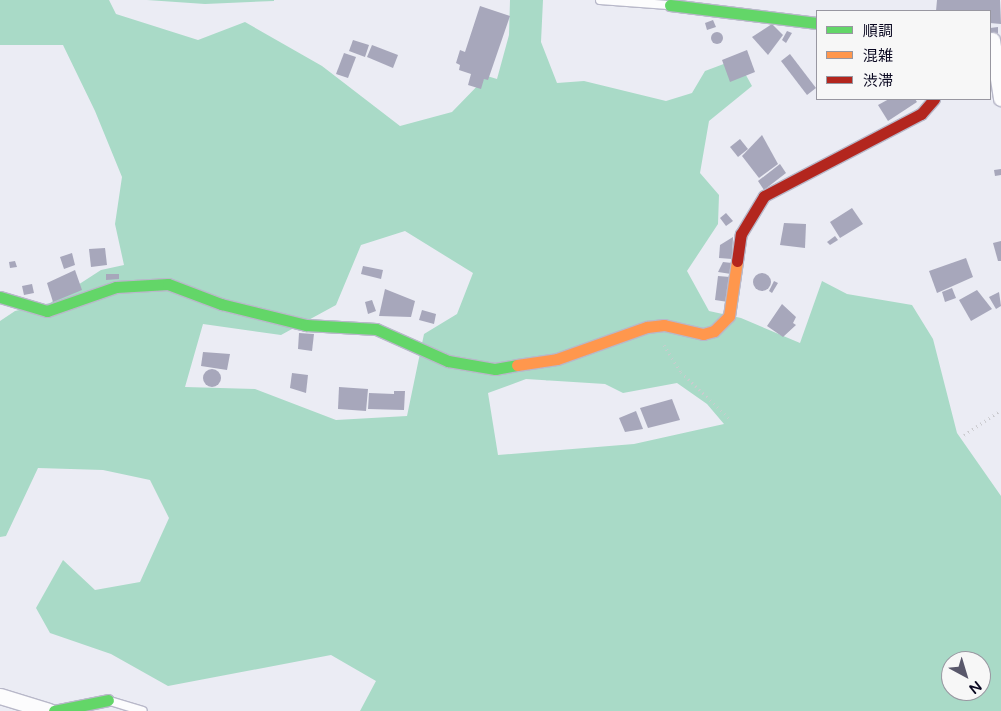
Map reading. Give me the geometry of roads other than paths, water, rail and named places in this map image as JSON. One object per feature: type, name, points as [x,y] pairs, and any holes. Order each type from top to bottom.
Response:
[{"type":"street","points":[[670,5],[816,23]]},
{"type":"street","points":[[994,40],[1001,98]]},
{"type":"street","points":[[0,297],[47,312],[116,287],[168,284],[221,304],[306,325],[376,329],[448,361],[494,369],[557,359],[598,341],[655,326],[703,334],[714,330],[733,305],[744,221],[764,196],[921,114],[933,100]]},
{"type":"street","points":[[0,696],[49,711]]},
{"type":"street","points":[[54,711],[108,700]]},
{"type":"lane","points":[[600,0],[670,5]]},
{"type":"lane","points":[[108,700],[143,711]]}]
